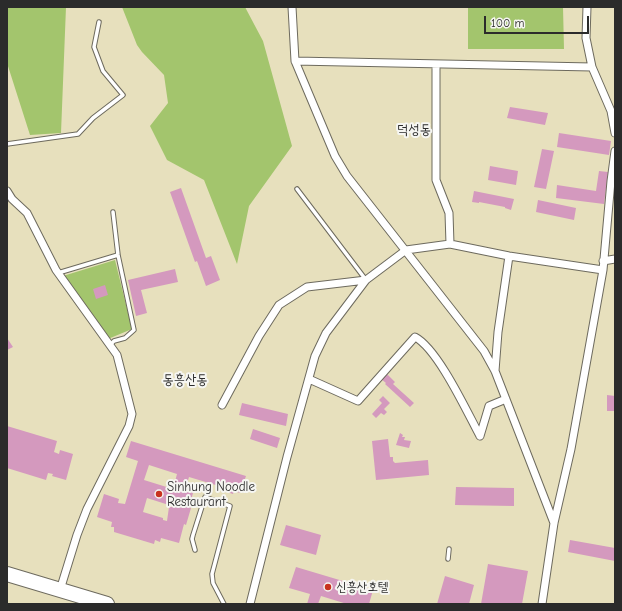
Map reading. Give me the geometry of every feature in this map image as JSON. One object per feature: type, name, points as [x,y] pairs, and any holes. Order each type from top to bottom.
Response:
[{"type":"highway","points":[[7,574],[107,604]]},
{"type":"street","points":[[292,7],[295,61],[335,156],[340,165],[484,351],[495,371],[554,523]]},
{"type":"street","points":[[587,7],[586,38],[592,67],[611,111],[615,133]]},
{"type":"street","points":[[295,61],[592,67]]},
{"type":"street","points":[[436,64],[436,180],[449,213],[450,244]]},
{"type":"street","points":[[542,604],[554,523],[571,449],[602,270],[615,151]]},
{"type":"street","points":[[7,191],[12,199],[27,213],[58,273],[117,355],[132,414],[129,426],[87,509],[77,535],[60,590]]},
{"type":"street","points":[[250,604],[287,457],[309,379],[322,341],[366,280],[406,250],[450,244],[509,256],[602,270]]},
{"type":"street","points":[[495,371],[498,332],[509,256]]},
{"type":"street","points":[[603,261],[615,259]]},
{"type":"street","points":[[222,405],[259,336],[279,305],[307,287],[366,280]]},
{"type":"street","points":[[309,379],[358,401],[415,337],[421,340],[439,362],[480,436],[489,406],[506,399]]},
{"type":"lane","points":[[7,144],[78,134],[93,118],[103,112],[123,95],[103,71],[94,47],[99,22]]},
{"type":"lane","points":[[297,189],[366,280]]},
{"type":"lane","points":[[110,345],[125,338],[134,330],[118,255],[113,212]]},
{"type":"lane","points":[[58,273],[118,255]]},
{"type":"lane","points":[[195,550],[192,539],[205,497],[230,506],[212,574],[212,583],[224,604]]},
{"type":"lane","points":[[448,559],[449,549]]},
{"type":"green space","points":[[7,7],[66,7],[61,133],[30,135],[7,63]]},
{"type":"green space","points":[[122,7],[245,7],[263,41],[292,146],[249,206],[237,264],[204,180],[167,160],[150,126],[168,103],[164,75],[137,45]]},
{"type":"green space","points":[[468,7],[563,7],[564,49],[468,49]]},
{"type":"green space","points":[[115,260],[132,329],[108,339],[63,276]]},
{"type":"building","points":[[510,107],[548,113],[545,125],[507,118]]},
{"type":"building","points":[[559,133],[611,141],[609,155],[557,147]]},
{"type":"building","points":[[542,149],[554,151],[546,189],[534,187]]},
{"type":"building","points":[[490,166],[518,171],[516,185],[488,180]]},
{"type":"building","points":[[599,171],[608,172],[604,204],[556,198],[557,185],[596,191]]},
{"type":"building","points":[[181,188],[206,258],[211,256],[220,280],[206,286],[197,261],[195,262],[170,192]]},
{"type":"building","points":[[474,191],[514,199],[511,210],[505,207],[472,202]]},
{"type":"building","points":[[538,200],[576,208],[574,220],[536,212]]},
{"type":"building","points":[[175,269],[178,282],[141,290],[147,313],[136,316],[128,280]]},
{"type":"building","points":[[105,285],[108,295],[96,299],[93,289]]},
{"type":"building","points":[[7,338],[13,347],[7,350]]},
{"type":"building","points":[[386,373],[395,382],[393,384],[414,403],[410,407],[381,379]]},
{"type":"building","points":[[607,395],[615,396],[615,411],[607,411]]},
{"type":"building","points":[[383,396],[390,403],[384,409],[387,412],[384,415],[381,413],[376,418],[372,414],[382,403],[379,400]]},
{"type":"building","points":[[242,403],[288,414],[286,426],[239,415]]},
{"type":"building","points":[[7,426],[57,441],[54,452],[59,454],[60,450],[73,454],[66,480],[52,476],[53,474],[48,473],[46,480],[7,468]]},
{"type":"building","points":[[253,429],[280,438],[277,448],[250,439]]},
{"type":"building","points":[[400,433],[403,435],[402,437],[405,437],[404,440],[411,441],[409,448],[396,445]]},
{"type":"building","points":[[388,439],[390,457],[393,457],[393,461],[395,463],[428,460],[429,475],[376,480],[372,441]]},
{"type":"building","points":[[131,441],[246,476],[240,493],[234,491],[233,494],[218,489],[219,486],[189,477],[185,490],[193,493],[189,507],[191,508],[186,525],[184,524],[179,543],[161,538],[160,542],[155,540],[154,544],[114,532],[114,527],[111,527],[112,522],[97,517],[104,494],[119,499],[118,503],[125,504],[138,461],[126,457]],"holes":[[[149,465],[177,474],[173,489],[144,480]],[[147,498],[172,506],[169,507],[167,521],[163,520],[163,518],[143,512]]]},
{"type":"building","points":[[456,487],[514,488],[514,506],[455,505]]},
{"type":"building","points":[[286,525],[321,535],[316,555],[280,545]]},
{"type":"building","points":[[570,540],[615,548],[615,561],[568,552]]},
{"type":"building","points":[[488,564],[528,571],[522,604],[481,604]]},
{"type":"building","points":[[296,567],[373,590],[369,604],[347,604],[321,596],[318,604],[307,604],[310,594],[289,588]]},
{"type":"building","points":[[445,576],[474,585],[469,604],[437,604]]},
{"type":"place","name":"Sinhung Noodle Restaurant","points":[[159,494]]},
{"type":"place","name":"신흥산호텔","points":[[328,587]]},
{"type":"district","name":"덕성동","points":[[414,130]]},
{"type":"district","name":"동흥산동","points":[[185,380]]}]
